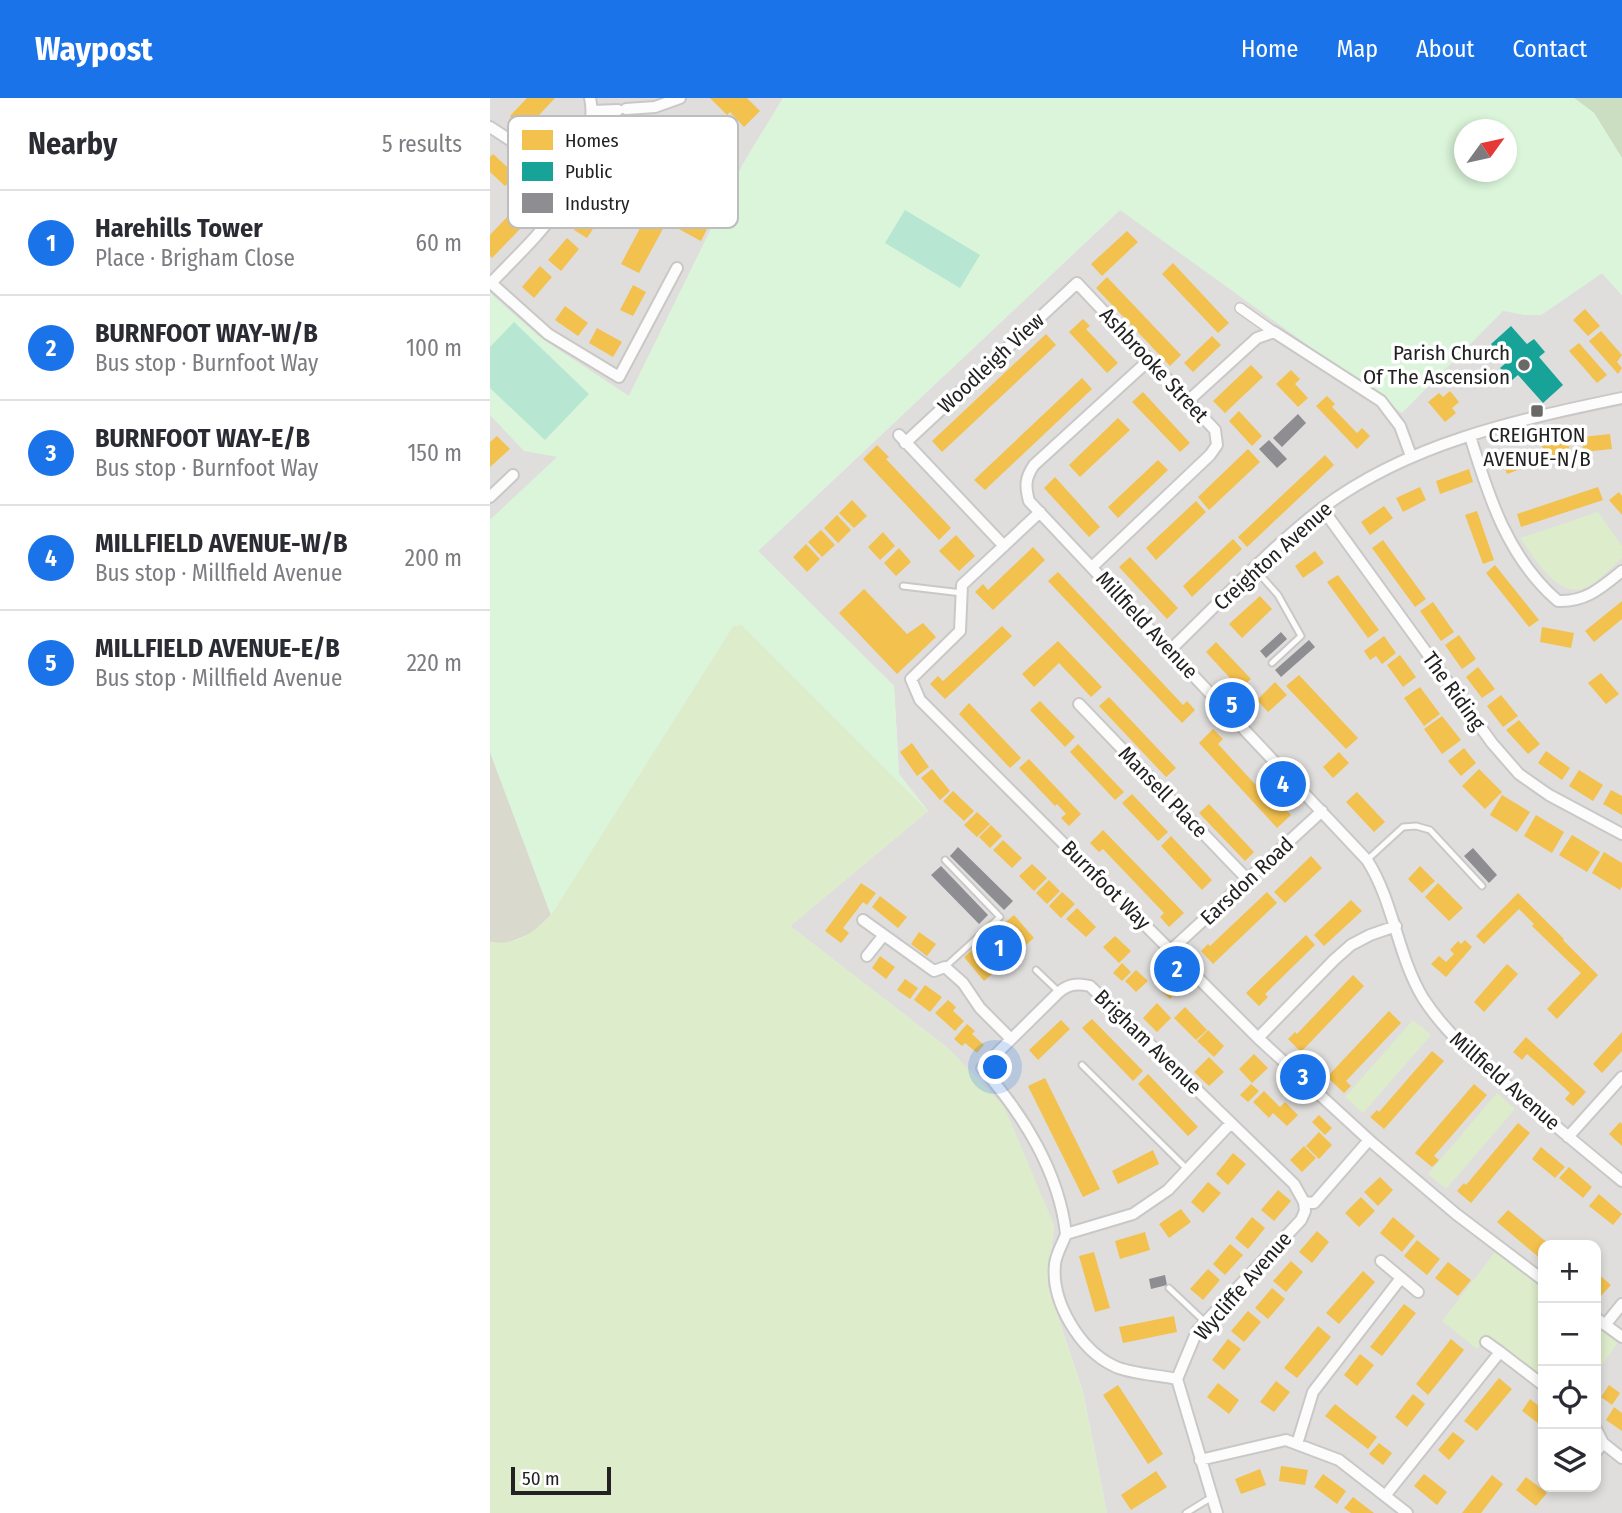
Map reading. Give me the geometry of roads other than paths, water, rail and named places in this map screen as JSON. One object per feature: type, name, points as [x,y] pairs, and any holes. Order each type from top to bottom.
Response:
[{"type":"street","points":[[590,98],[592,116]]},
{"type":"street","points":[[593,111],[655,107],[680,98]]},
{"type":"street","points":[[490,127],[508,139]]},
{"type":"street","points":[[541,228],[491,282],[548,334],[619,377],[677,268]]},
{"type":"street","name":"Ashbrooke Street","points":[[1077,283],[1215,430],[1217,445],[1210,456],[1092,567]]},
{"type":"street","name":"Woodleigh View","points":[[1004,546],[902,439],[1077,283]]},
{"type":"street","points":[[1240,308],[1381,401],[1400,426],[1411,456]]},
{"type":"street","points":[[1188,401],[1257,338],[1274,332]]},
{"type":"street","name":"Millfield Avenue","points":[[1148,361],[1034,465],[1026,476],[1029,501],[1367,860],[1388,903],[1422,996],[1443,1026],[1478,1061],[1622,1181]]},
{"type":"street","name":"Creighton Avenue","points":[[1170,650],[1322,508],[1411,456],[1528,418],[1622,398]]},
{"type":"street","points":[[1470,436],[1495,514],[1511,546],[1543,588],[1558,601],[1575,601],[1598,591],[1622,571]]},
{"type":"street","points":[[490,497],[513,475]]},
{"type":"street","name":"The Riding","points":[[1322,508],[1492,743],[1519,774],[1549,795],[1622,834]]},
{"type":"street","points":[[961,593],[962,586],[1040,512]]},
{"type":"street","name":"Burnfoot Way","points":[[961,593],[960,631],[911,679],[920,700],[1258,1038],[1369,1140],[1456,1214],[1538,1276]]},
{"type":"street","name":"Mansell Place","points":[[1079,704],[1248,880]]},
{"type":"street","name":"Earsdon Road","points":[[1171,950],[1322,811]]},
{"type":"street","points":[[863,919],[934,971],[945,967],[1011,1039]]},
{"type":"street","points":[[1258,1038],[1351,945],[1396,926]]},
{"type":"street","points":[[867,956],[883,936]]},
{"type":"street","name":"Brigham Avenue","points":[[1059,992],[1067,986],[1079,983],[1090,986],[1294,1184],[1304,1202]]},
{"type":"street","points":[[1059,992],[982,1068],[1008,1097],[1043,1157],[1063,1205],[1066,1234],[1055,1264],[1066,1316],[1085,1347],[1115,1367],[1177,1378],[1217,1513]]},
{"type":"street","points":[[1568,1137],[1622,1077]]},
{"type":"street","points":[[1066,1234],[1133,1214],[1168,1190],[1231,1124]]},
{"type":"street","points":[[1304,1202],[1314,1203],[1369,1140]]},
{"type":"street","name":"Wycliffe Avenue","points":[[1177,1378],[1197,1331],[1301,1220],[1305,1211],[1304,1202]]},
{"type":"street","points":[[1381,1261],[1418,1292]]},
{"type":"street","points":[[1297,1444],[1313,1392],[1401,1278]]},
{"type":"street","points":[[1601,1321],[1622,1304]]},
{"type":"street","points":[[1601,1323],[1622,1337]]},
{"type":"street","points":[[1486,1342],[1538,1381]]},
{"type":"street","points":[[1385,1496],[1500,1352]]},
{"type":"street","points":[[1200,1460],[1286,1440],[1339,1460],[1407,1513]]},
{"type":"street","points":[[1601,1449],[1622,1458]]},
{"type":"lane","points":[[1255,569],[1278,595],[1301,636],[1272,663]]},
{"type":"lane","points":[[903,586],[961,593]]},
{"type":"lane","points":[[1367,860],[1402,827],[1416,826],[1430,830],[1482,886]]},
{"type":"lane","points":[[945,860],[1000,917],[945,967]]},
{"type":"lane","points":[[1036,970],[1059,992]]},
{"type":"lane","points":[[1082,1065],[1187,1169]]},
{"type":"lane","points":[[1168,1289],[1205,1322]]},
{"type":"lane","points":[[1186,1513],[1212,1497]]},
{"type":"place","name":"Parish Church Of The Ascension","points":[[1524,365]]},
{"type":"place","name":"CREIGHTON AVENUE-N/B","points":[[1537,411]]},
{"type":"place","name":"MILLFIELD AVENUE-E/B","points":[[1232,705]]},
{"type":"place","name":"MILLFIELD AVENUE-W/B","points":[[1283,784]]},
{"type":"place","name":"Harehills Tower","points":[[999,948]]},
{"type":"place","name":"BURNFOOT WAY-W/B","points":[[1177,969]]},
{"type":"place","name":"BURNFOOT WAY-E/B","points":[[1303,1077]]}]
